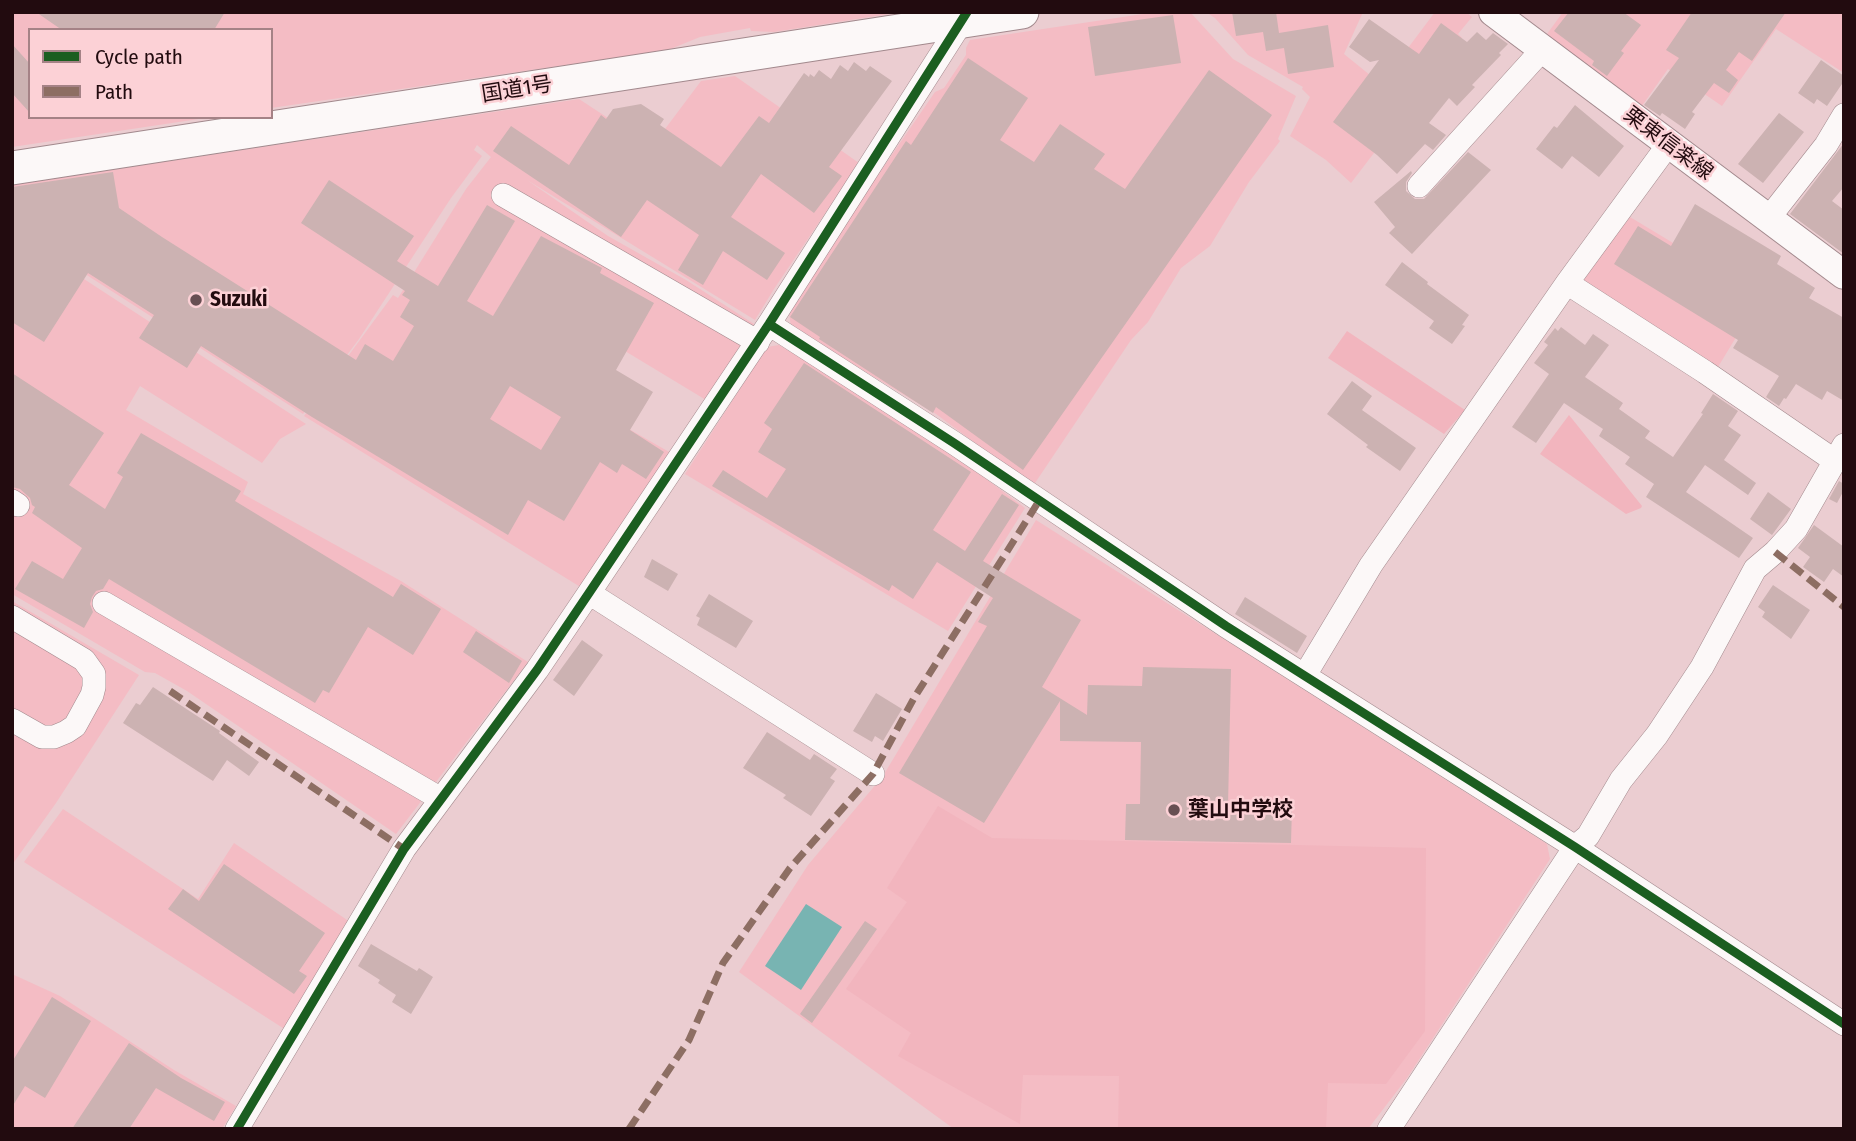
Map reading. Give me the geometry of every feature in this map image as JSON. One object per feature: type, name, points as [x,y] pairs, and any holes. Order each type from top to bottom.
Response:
[{"type":"highway","name":"国道1号","points":[[12,168],[965,17],[1022,12]]},
{"type":"main road","name":"栗東信楽線","points":[[1493,12],[1844,275]]},
{"type":"street","points":[[237,1129],[404,849],[537,670],[589,593],[764,333],[965,17]]},
{"type":"street","points":[[1419,186],[1542,50]]},
{"type":"street","points":[[1768,219],[1826,145],[1844,116]]},
{"type":"street","points":[[1305,676],[1371,565],[1567,283],[1668,145]]},
{"type":"street","points":[[503,195],[764,333],[954,443],[1226,626],[1575,847],[1844,1024]]},
{"type":"street","points":[[1389,1129],[1575,847],[1588,836],[1621,780],[1657,736],[1702,667],[1755,569],[1796,529],[1840,453],[1705,372],[1567,283]]},
{"type":"street","points":[[589,593],[873,774]]},
{"type":"street","points":[[104,603],[441,799]]},
{"type":"street","points":[[12,617],[84,660],[94,674],[92,695],[75,726],[66,732],[54,737],[42,737],[12,720]]},
{"type":"shaded area","points":[[12,12],[902,12],[774,32],[751,31],[750,28],[700,37],[668,50],[273,108],[273,28],[28,28],[28,119],[199,119],[12,147]]},
{"type":"shaded area","points":[[1156,12],[1190,12],[1233,59],[1296,96],[1278,139],[1280,141],[1249,182],[1210,246],[1181,268],[1148,322],[1131,340],[1033,486],[936,414],[791,327],[788,306],[935,92],[944,88],[966,55],[970,40]]},
{"type":"shaded area","points":[[1206,12],[1363,12],[1344,54],[1381,84],[1435,12],[1466,12],[1472,17],[1458,34],[1462,38],[1351,183],[1326,160],[1290,136],[1310,97],[1303,87],[1248,55],[1215,18]]},
{"type":"shaded area","points":[[1563,12],[1844,12],[1844,73],[1776,29],[1722,106],[1668,69],[1639,110],[1546,39]]},
{"type":"shaded area","points":[[735,76],[859,163],[755,320],[527,180],[608,236],[686,280],[754,324],[706,400],[577,322],[543,380],[671,453],[582,588],[304,416],[393,295],[398,298],[466,189],[491,157],[477,145],[474,150],[482,156],[451,198],[359,339],[303,414],[12,227],[12,185],[579,99],[637,137],[647,153],[701,81]]},
{"type":"shaded area","points":[[1630,217],[1761,296],[1718,367],[1581,281]]},
{"type":"shaded area","points":[[12,232],[306,424],[280,439],[262,463],[140,386],[126,410],[248,482],[243,494],[401,581],[528,662],[396,834],[187,691],[155,673],[145,672],[12,594]]},
{"type":"shaded area","points":[[1347,331],[1465,410],[1444,434],[1328,358]]},
{"type":"shaded area","points":[[779,345],[909,421],[1025,508],[948,631],[685,474],[767,347]]},
{"type":"shaded area","points":[[1569,415],[1641,508],[1626,514],[1540,454]]},
{"type":"shaded area","name":"葉山中学校","points":[[1036,520],[1547,844],[1550,859],[1407,1078],[1368,1129],[954,1129],[739,972],[808,865],[883,776]]},
{"type":"shaded area","points":[[12,601],[139,675],[56,803],[12,865]]},
{"type":"shaded area","points":[[938,806],[992,838],[1426,848],[1425,1031],[1386,1084],[1328,1083],[1326,1129],[1118,1129],[1119,1076],[1023,1075],[1020,1124],[898,1056],[911,1033],[846,989],[907,902],[887,888]]},
{"type":"shaded area","points":[[63,809],[198,899],[234,843],[350,922],[286,1030],[24,862]]},
{"type":"shaded area","points":[[12,974],[60,996],[174,1070],[236,1106],[222,1129],[12,1129]]},
{"type":"water","points":[[806,904],[842,927],[801,990],[765,966]]},
{"type":"building","points":[[36,12],[225,12],[215,28],[59,28]]},
{"type":"building","points":[[1232,12],[1276,12],[1279,33],[1328,25],[1334,67],[1288,74],[1284,48],[1266,51],[1263,32],[1236,36]]},
{"type":"building","points":[[1569,12],[1623,12],[1641,25],[1621,51],[1624,53],[1607,76],[1592,65],[1594,61],[1554,31]]},
{"type":"building","points":[[1692,12],[1786,12],[1752,61],[1739,52],[1726,70],[1738,80],[1729,93],[1714,83],[1692,112],[1695,114],[1685,129],[1662,113],[1660,116],[1644,105],[1679,58],[1666,50]]},
{"type":"building","points":[[1173,15],[1181,63],[1095,76],[1088,27]]},
{"type":"building","points":[[1369,19],[1419,54],[1441,23],[1467,42],[1477,32],[1486,40],[1493,33],[1508,44],[1457,106],[1449,98],[1429,123],[1446,135],[1433,150],[1425,144],[1397,174],[1377,155],[1333,122],[1379,60],[1370,62],[1349,47]]},
{"type":"building","points":[[12,44],[28,62],[28,111],[12,93]]},
{"type":"building","points":[[968,58],[1028,98],[1000,140],[1034,162],[1060,124],[1105,154],[1094,169],[1125,189],[1209,70],[1272,115],[1023,470],[936,407],[933,413],[819,339],[820,337],[790,317],[906,141],[911,145]]},
{"type":"building","points":[[1821,60],[1844,76],[1844,81],[1827,106],[1817,99],[1814,104],[1798,93]]},
{"type":"building","points":[[854,62],[866,71],[870,66],[892,81],[829,167],[842,176],[814,213],[761,174],[731,217],[785,253],[767,280],[723,251],[703,285],[678,270],[699,235],[647,200],[621,237],[493,151],[511,126],[569,165],[601,115],[606,119],[613,109],[641,104],[664,119],[660,125],[721,167],[759,116],[769,123],[804,73],[814,77],[819,70],[831,79],[840,65],[848,71]]},
{"type":"building","points":[[1575,105],[1624,146],[1599,177],[1572,156],[1562,169],[1536,149]]},
{"type":"building","points":[[1779,113],[1804,132],[1763,183],[1738,164]]},
{"type":"building","points":[[1844,143],[1844,187],[1832,201],[1844,210],[1844,254],[1790,214]]},
{"type":"building","points":[[1468,152],[1491,170],[1412,254],[1389,233],[1395,227],[1374,202],[1411,171],[1406,182],[1406,191],[1415,199],[1424,199]]},
{"type":"building","points":[[113,172],[119,208],[356,360],[365,344],[393,361],[414,326],[400,317],[410,300],[402,295],[405,291],[301,223],[329,180],[414,236],[397,261],[438,286],[487,205],[515,221],[467,301],[493,316],[541,236],[602,268],[600,273],[654,303],[616,370],[653,392],[630,430],[664,452],[646,479],[622,464],[617,473],[600,462],[564,521],[528,500],[508,535],[312,417],[201,346],[187,368],[139,338],[154,315],[88,273],[44,342],[12,322],[12,187]],"holes":[[[510,386],[561,417],[541,450],[490,419]]]},
{"type":"building","points":[[1695,204],[1781,256],[1777,264],[1815,288],[1809,298],[1844,318],[1844,401],[1827,391],[1822,400],[1796,384],[1779,406],[1766,397],[1779,376],[1733,348],[1738,340],[1614,264],[1638,226],[1671,246]]},
{"type":"building","points":[[1402,262],[1469,315],[1462,325],[1465,326],[1452,344],[1429,328],[1434,321],[1385,285]]},
{"type":"building","points":[[1561,327],[1585,345],[1593,334],[1609,345],[1585,377],[1623,403],[1619,409],[1650,431],[1645,438],[1673,457],[1703,414],[1701,413],[1713,394],[1738,411],[1728,426],[1741,435],[1724,460],[1756,483],[1748,495],[1705,465],[1686,492],[1753,538],[1739,558],[1646,497],[1654,484],[1625,464],[1630,457],[1599,436],[1603,429],[1564,403],[1536,443],[1512,427],[1549,374],[1534,363],[1548,345],[1544,342],[1555,328],[1558,331]]},
{"type":"building","points":[[804,363],[971,472],[933,530],[965,551],[1002,494],[1019,505],[983,561],[1081,620],[1042,687],[1087,715],[1088,685],[1142,686],[1143,667],[1231,669],[1228,806],[1292,807],[1291,843],[1125,840],[1126,804],[1140,804],[1141,742],[1060,741],[1060,701],[984,823],[899,773],[987,626],[978,622],[993,598],[937,562],[913,599],[892,585],[889,591],[712,486],[723,470],[767,498],[786,469],[758,452],[772,429],[764,423]]},
{"type":"building","points":[[12,373],[104,433],[69,485],[105,509],[123,477],[117,473],[141,433],[241,491],[235,501],[393,597],[401,584],[441,609],[413,655],[368,627],[329,693],[323,690],[315,703],[109,579],[103,589],[96,591],[92,597],[90,604],[93,612],[84,628],[15,589],[32,561],[63,579],[82,548],[32,513],[35,507],[30,498],[20,489],[12,487]]},
{"type":"building","points":[[1352,381],[1372,396],[1362,410],[1416,448],[1400,471],[1327,414]]},
{"type":"building","points":[[1839,481],[1844,484],[1844,490],[1837,503],[1829,499]]},
{"type":"building","points":[[1768,492],[1791,509],[1772,535],[1750,519]]},
{"type":"building","points":[[1814,525],[1844,547],[1844,577],[1833,569],[1824,582],[1803,567],[1810,557],[1798,548]]},
{"type":"building","points":[[652,559],[678,574],[668,591],[644,577]]},
{"type":"building","points":[[1773,585],[1810,610],[1791,639],[1762,617],[1765,612],[1758,607]]},
{"type":"building","points":[[709,594],[753,621],[736,648],[697,625],[700,618],[696,616]]},
{"type":"building","points":[[1245,597],[1307,636],[1297,653],[1235,614]]},
{"type":"building","points":[[476,631],[522,661],[509,683],[463,652]]},
{"type":"building","points":[[582,640],[603,655],[574,696],[553,680]]},
{"type":"building","points":[[153,687],[220,731],[219,733],[259,762],[249,776],[227,760],[213,781],[123,723],[136,703],[140,705]]},
{"type":"building","points":[[876,693],[902,709],[883,741],[875,736],[872,742],[853,731]]},
{"type":"building","points":[[767,732],[810,760],[814,754],[837,769],[830,778],[835,781],[811,816],[783,798],[786,795],[743,768]]},
{"type":"building","points":[[224,864],[325,933],[299,971],[307,976],[294,994],[168,909],[183,889],[199,901]]},
{"type":"building","points":[[865,921],[877,929],[812,1023],[800,1014]]},
{"type":"building","points":[[371,944],[417,971],[419,968],[433,977],[411,1014],[392,1002],[396,995],[378,983],[380,980],[358,966]]},
{"type":"building","points":[[52,997],[91,1021],[45,1098],[25,1086],[12,1107],[12,1062]]},
{"type":"building","points":[[129,1043],[181,1078],[225,1102],[214,1121],[156,1088],[129,1129],[72,1129]]},
{"type":"marked path","points":[[629,1129],[689,1040],[723,963],[790,868],[873,774],[914,698],[1039,501]]},
{"type":"marked path","points":[[1775,552],[1844,607]]},
{"type":"marked path","points":[[170,691],[404,849]]},
{"type":"cycle path","points":[[237,1129],[404,849],[537,670],[589,593],[769,324],[967,12]]},
{"type":"cycle path","points":[[769,324],[954,443],[1226,626],[1575,847],[1844,1024]]},
{"type":"place","name":"Suzuki","points":[[196,300]]},
{"type":"place","name":"葉山中学校","points":[[1174,810]]}]
